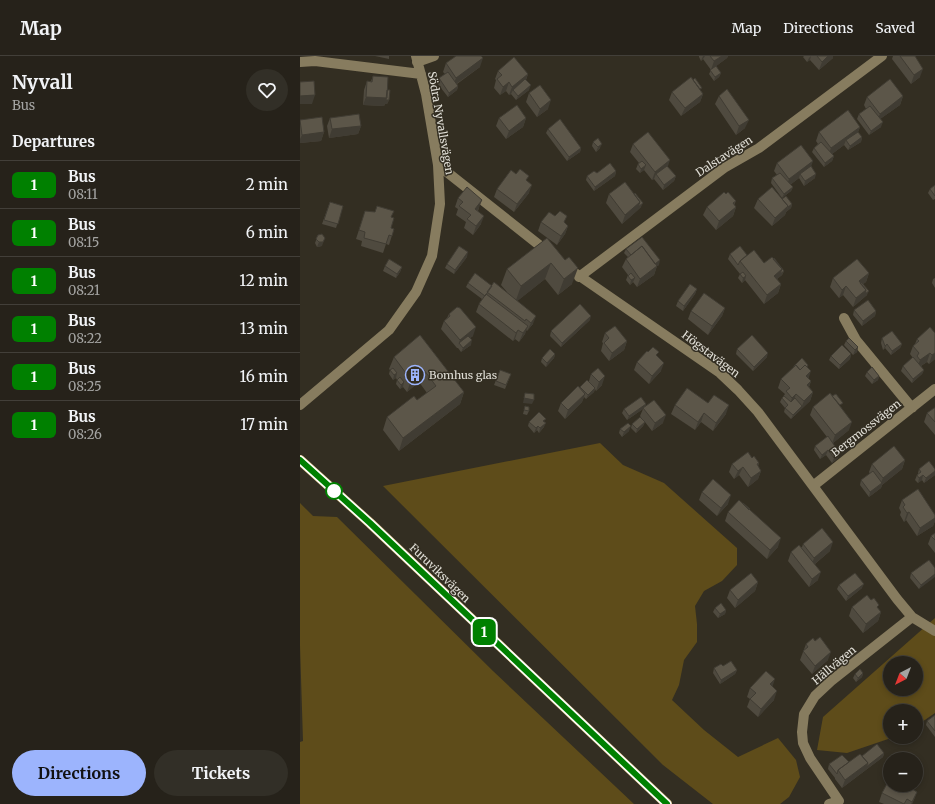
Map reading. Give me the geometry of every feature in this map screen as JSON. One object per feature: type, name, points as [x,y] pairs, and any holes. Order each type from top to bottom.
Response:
[{"type":"main road","name":"Furuviksvägen","points":[[300,460],[370,523],[667,804]]},
{"type":"street","points":[[416,59],[434,56]]},
{"type":"street","name":"Dalstavägen","points":[[579,276],[724,168],[759,148],[882,56]]},
{"type":"street","points":[[300,57],[315,61],[421,74]]},
{"type":"street","name":"Södra Nyvallsvägen","points":[[300,405],[389,330],[416,292],[432,256],[437,235],[440,204],[438,165],[421,74],[416,59]]},
{"type":"street","points":[[300,62],[315,61]]},
{"type":"street","name":"Högstavägen","points":[[438,165],[579,276],[692,352],[729,382],[758,412],[897,599],[912,617],[935,631]]},
{"type":"street","points":[[844,318],[856,340],[912,408]]},
{"type":"street","name":"Bergmossvägen","points":[[812,486],[935,389]]},
{"type":"street","name":"Hällvägen","points":[[829,804],[839,801],[810,758],[803,743],[802,732],[804,714],[816,696],[831,681],[912,617]]},
{"type":"shaded area","points":[[600,443],[623,465],[664,483],[737,548],[737,565],[722,581],[704,591],[695,606],[697,642],[684,660],[679,685],[672,700],[704,730],[738,757],[778,738],[796,760],[800,777],[789,797],[780,804],[713,804],[663,765],[383,486]]},
{"type":"shaded area","points":[[300,503],[313,516],[337,517],[493,671],[634,804],[300,804],[300,742],[303,741],[300,646]]},
{"type":"shaded area","points":[[935,618],[935,713],[923,721],[923,704],[883,704],[883,741],[847,753],[817,750],[823,717],[883,664],[883,696],[923,696],[923,656],[892,656]]},
{"type":"building","points":[[456,56],[481,56],[483,58],[456,78],[446,63]]},
{"type":"building","points":[[710,56],[722,56],[714,61]]},
{"type":"building","points":[[817,56],[828,56],[822,62]]},
{"type":"building","points":[[900,56],[915,56],[923,69],[914,75]]},
{"type":"building","points":[[514,57],[528,74],[512,87],[509,82],[503,87],[497,79],[502,75],[498,71]]},
{"type":"building","points":[[716,66],[721,73],[715,77],[710,70]]},
{"type":"building","points":[[448,72],[458,86],[449,93],[439,78]]},
{"type":"building","points":[[373,76],[388,77],[387,98],[366,97],[367,81],[372,82]]},
{"type":"building","points":[[691,77],[703,94],[685,108],[672,92]]},
{"type":"building","points":[[695,78],[702,88],[700,89],[693,80]]},
{"type":"building","points":[[525,79],[531,85],[518,96],[513,90]]},
{"type":"building","points":[[890,79],[903,96],[880,114],[867,97]]},
{"type":"building","points":[[314,81],[315,95],[300,96],[300,82]]},
{"type":"building","points":[[540,85],[551,100],[540,109],[529,93]]},
{"type":"building","points":[[727,89],[749,120],[739,126],[719,96]]},
{"type":"building","points":[[387,90],[390,90],[389,100],[386,100]]},
{"type":"building","points":[[517,105],[526,118],[509,131],[499,118]]},
{"type":"building","points":[[870,106],[883,122],[871,131],[859,114]]},
{"type":"building","points":[[848,110],[860,127],[831,148],[819,132]]},
{"type":"building","points":[[359,114],[361,126],[332,129],[330,118]]},
{"type":"building","points":[[322,117],[324,132],[302,135],[300,120]]},
{"type":"building","points":[[560,119],[581,148],[569,157],[548,129]]},
{"type":"building","points":[[648,132],[670,160],[655,172],[633,144]]},
{"type":"building","points":[[858,132],[862,137],[850,146],[846,140]]},
{"type":"building","points":[[598,138],[602,144],[598,147],[593,142]]},
{"type":"building","points":[[821,142],[834,156],[825,163],[814,148]]},
{"type":"building","points":[[801,145],[813,161],[789,179],[777,163]]},
{"type":"building","points":[[642,161],[646,165],[641,169],[638,164]]},
{"type":"building","points":[[610,163],[616,171],[595,187],[587,176],[594,171],[597,173]]},
{"type":"building","points":[[667,166],[676,176],[664,185],[656,174]]},
{"type":"building","points":[[811,166],[816,174],[805,181],[800,174]]},
{"type":"building","points":[[520,169],[529,176],[526,180],[532,185],[517,204],[497,189],[511,170],[516,174]]},
{"type":"building","points":[[780,173],[793,187],[784,194],[772,178]]},
{"type":"building","points":[[625,182],[640,202],[625,215],[609,194]]},
{"type":"building","points":[[935,185],[935,196],[930,189]]},
{"type":"building","points":[[467,187],[482,200],[475,209],[484,216],[476,226],[467,219],[471,215],[459,206],[463,202],[458,198]]},
{"type":"building","points":[[772,187],[788,206],[775,218],[758,199]]},
{"type":"building","points":[[724,192],[726,194],[728,192],[736,201],[733,203],[736,207],[719,221],[707,207]]},
{"type":"building","points":[[635,193],[643,203],[638,207],[640,202],[634,194]]},
{"type":"building","points":[[786,196],[792,204],[788,207],[782,199]]},
{"type":"building","points":[[330,202],[343,206],[338,224],[324,220]]},
{"type":"building","points":[[377,206],[394,211],[391,217],[394,218],[391,228],[394,229],[392,236],[389,235],[386,244],[364,238],[365,232],[359,230],[365,211],[375,212]]},
{"type":"building","points":[[560,211],[567,216],[564,222],[568,226],[561,236],[541,222],[549,212],[555,216]]},
{"type":"building","points":[[322,234],[325,238],[323,242],[319,242],[316,239],[318,235]]},
{"type":"building","points":[[642,237],[660,260],[655,264],[642,246],[631,255],[626,249]]},
{"type":"building","points":[[547,238],[565,260],[569,257],[578,268],[564,279],[551,263],[521,286],[507,269]]},
{"type":"building","points":[[459,246],[468,252],[455,270],[447,264]]},
{"type":"building","points":[[642,246],[657,266],[640,279],[626,259]]},
{"type":"building","points":[[740,246],[747,255],[738,265],[730,254]]},
{"type":"building","points":[[754,250],[764,263],[772,257],[782,269],[774,276],[781,284],[767,295],[740,261]]},
{"type":"building","points":[[774,258],[784,271],[780,274],[782,269],[773,259]]},
{"type":"building","points":[[389,259],[402,267],[397,274],[385,266]]},
{"type":"building","points":[[857,259],[869,273],[859,281],[866,290],[856,298],[846,286],[842,290],[833,278]]},
{"type":"building","points":[[743,272],[746,276],[743,278],[740,274]]},
{"type":"building","points":[[475,273],[492,286],[485,296],[468,283]]},
{"type":"building","points":[[631,273],[635,278],[631,280],[628,276]]},
{"type":"building","points":[[494,282],[536,316],[531,323],[526,319],[525,321],[487,292]]},
{"type":"building","points":[[861,282],[869,291],[865,294],[866,290],[860,283]]},
{"type":"building","points":[[690,284],[697,289],[684,306],[678,301]]},
{"type":"building","points":[[704,293],[725,308],[712,326],[691,311]]},
{"type":"building","points":[[486,294],[528,326],[523,333],[518,330],[516,333],[479,304]]},
{"type":"building","points":[[868,300],[876,311],[863,321],[854,310]]},
{"type":"building","points":[[580,304],[591,316],[562,343],[551,331]]},
{"type":"building","points":[[457,307],[460,308],[476,327],[460,340],[444,321]]},
{"type":"building","points":[[615,326],[627,341],[612,353],[604,343],[609,338],[605,333]]},
{"type":"building","points":[[930,327],[935,333],[935,353],[932,355],[930,353],[920,360],[917,356],[919,353],[913,346],[919,341],[917,339]]},
{"type":"building","points":[[892,331],[902,344],[892,351],[887,344],[885,346],[882,338]]},
{"type":"building","points":[[420,335],[464,392],[403,438],[387,417],[414,396],[417,400],[436,386],[424,370],[411,380],[394,357]]},
{"type":"building","points":[[752,335],[768,353],[754,367],[737,349]]},
{"type":"building","points":[[468,336],[472,340],[463,348],[459,343]]},
{"type":"building","points":[[849,338],[858,347],[855,350],[846,341]]},
{"type":"building","points":[[842,345],[851,354],[840,365],[831,356]]},
{"type":"building","points":[[653,347],[659,352],[656,355],[664,363],[652,376],[637,362]]},
{"type":"building","points":[[550,349],[555,354],[547,363],[542,358]]},
{"type":"building","points":[[913,357],[924,370],[913,379],[903,366]]},
{"type":"building","points":[[802,358],[808,365],[807,367],[805,365],[800,370],[796,365],[794,366]]},
{"type":"building","points":[[796,365],[800,370],[805,365],[811,371],[806,376],[811,381],[807,385],[813,392],[804,401],[796,394],[792,398],[786,391],[790,388],[781,379]]},
{"type":"building","points":[[872,367],[879,376],[874,380],[867,372]]},
{"type":"building","points":[[393,368],[397,373],[394,375],[390,370]]},
{"type":"building","points":[[598,368],[605,376],[599,382],[591,374]]},
{"type":"building","points":[[500,370],[511,374],[506,385],[496,381]]},
{"type":"building","points":[[400,377],[404,382],[401,385],[397,380]]},
{"type":"building","points":[[587,380],[595,388],[588,395],[580,387]]},
{"type":"building","points":[[578,386],[585,394],[568,410],[561,403]]},
{"type":"building","points":[[687,388],[708,403],[714,395],[729,405],[716,423],[704,413],[698,422],[675,405]]},
{"type":"building","points":[[525,393],[534,394],[534,400],[524,398]]},
{"type":"building","points":[[830,393],[852,422],[835,435],[813,407]]},
{"type":"building","points":[[836,394],[843,403],[840,405],[832,396]]},
{"type":"building","points":[[784,396],[791,402],[795,398],[802,406],[793,415],[785,408],[788,405],[782,398]]},
{"type":"building","points":[[641,397],[646,404],[629,416],[624,409]]},
{"type":"building","points":[[654,400],[666,415],[655,423],[643,408]]},
{"type":"building","points":[[525,406],[529,407],[529,411],[524,410]]},
{"type":"building","points":[[935,408],[935,422],[927,413]]},
{"type":"building","points":[[539,412],[546,419],[543,421],[546,423],[540,428],[538,426],[536,428],[529,422]]},
{"type":"building","points":[[640,417],[645,422],[637,429],[632,424]]},
{"type":"building","points":[[628,423],[631,426],[624,432],[620,429]]},
{"type":"building","points":[[828,436],[840,454],[834,458],[828,450],[822,455],[815,446]]},
{"type":"building","points":[[894,446],[905,460],[883,478],[872,464]]},
{"type":"building","points":[[748,452],[752,458],[754,456],[759,463],[757,464],[761,471],[751,478],[743,467],[738,471],[732,464]]},
{"type":"building","points":[[929,461],[935,471],[926,478],[923,475],[919,478],[917,475],[921,472],[919,469]]},
{"type":"building","points":[[873,471],[882,483],[870,492],[861,480]]},
{"type":"building","points":[[713,479],[731,495],[721,508],[702,492]]},
{"type":"building","points":[[918,489],[935,515],[935,518],[920,528],[909,512],[907,513],[903,507],[905,505],[902,500]]},
{"type":"building","points":[[739,500],[781,538],[770,550],[728,512]]},
{"type":"building","points":[[822,528],[833,542],[814,558],[803,544]]},
{"type":"building","points":[[935,533],[935,540],[931,536]]},
{"type":"building","points":[[799,545],[821,572],[812,579],[791,552]]},
{"type":"building","points":[[929,560],[935,568],[935,574],[921,585],[911,573]]},
{"type":"building","points":[[751,573],[758,582],[738,600],[730,590]]},
{"type":"building","points":[[855,573],[864,584],[848,596],[839,585]]},
{"type":"building","points":[[867,595],[871,600],[874,598],[879,605],[877,607],[881,612],[866,624],[852,607]]},
{"type":"building","points":[[721,603],[726,610],[720,614],[715,608]]},
{"type":"building","points":[[820,637],[831,652],[815,666],[803,651],[808,647],[806,644],[813,638],[815,641]]},
{"type":"building","points":[[731,661],[737,670],[721,680],[714,668],[721,664],[723,666]]},
{"type":"building","points":[[860,669],[863,673],[858,678],[855,674]]},
{"type":"building","points":[[766,671],[775,679],[770,684],[777,691],[761,709],[750,699],[756,693],[750,688]]},
{"type":"building","points":[[935,715],[935,731],[927,721]]},
{"type":"building","points":[[877,744],[883,752],[866,767],[868,763],[862,756]]},
{"type":"building","points":[[860,754],[868,763],[845,780],[838,770]]},
{"type":"building","points":[[842,755],[849,762],[838,770],[837,774],[829,764]]},
{"type":"building","points":[[883,791],[917,792],[912,802],[907,799],[904,804],[882,793]]},
{"type":"bus line","name":"1","points":[[300,460],[370,523],[576,720],[667,804]]},
{"type":"place","name":"Bomhus glas","points":[[415,375]]}]
